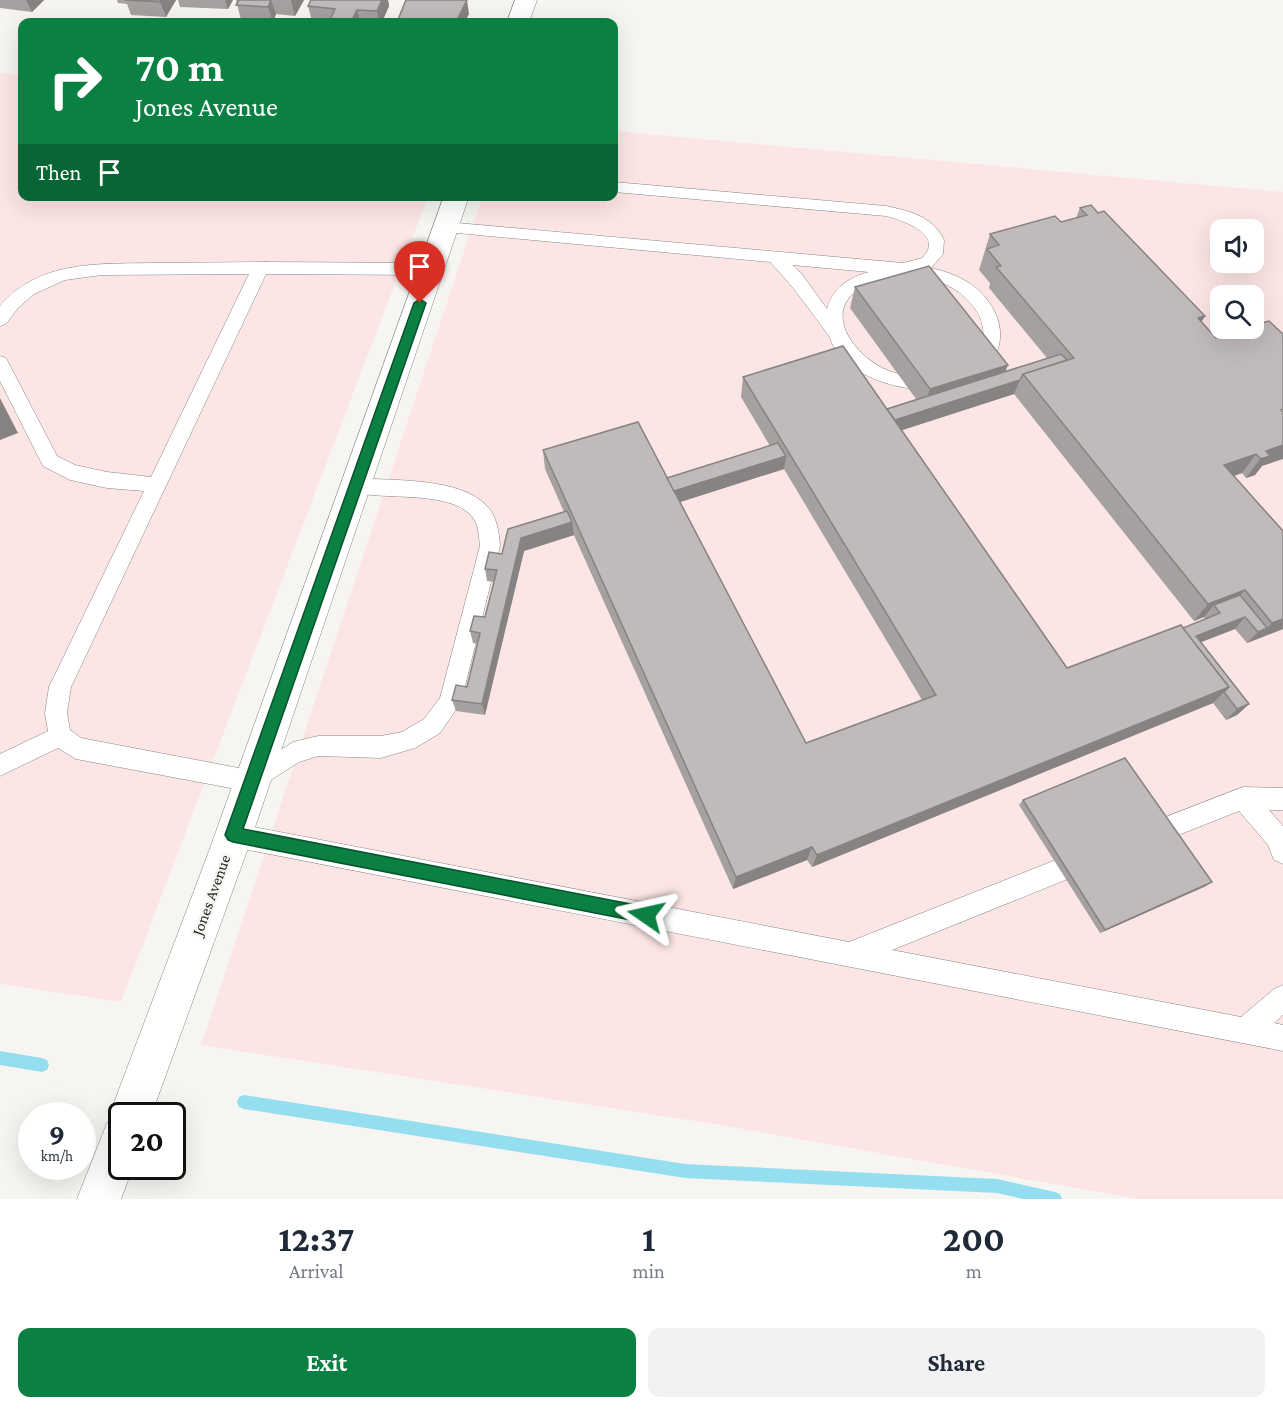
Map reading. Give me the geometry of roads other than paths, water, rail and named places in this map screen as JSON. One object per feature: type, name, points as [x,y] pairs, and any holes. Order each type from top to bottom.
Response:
[{"type":"street","points":[[519,18],[526,0]]},
{"type":"street","name":"Jones Avenue","points":[[135,1102],[233,835],[452,212]]},
{"type":"street","points":[[99,1199],[108,1175]]},
{"type":"lane","points":[[618,187],[886,211],[921,223],[934,235],[941,267],[951,280]]},
{"type":"lane","points":[[452,212],[774,257],[927,272],[951,280],[971,293],[985,309],[993,326],[992,344],[983,361],[967,374],[944,382],[918,384],[890,379],[864,367],[844,351],[795,277],[774,257]]},
{"type":"lane","points":[[833,332],[832,312],[839,295],[855,281],[877,272],[924,265],[933,259],[936,251]]},
{"type":"lane","points":[[260,269],[60,687],[56,714],[60,736],[76,748],[252,781],[293,753],[318,746],[381,747],[407,741],[432,726],[450,702],[490,546],[488,526],[478,510],[463,499],[445,494],[356,486]]},
{"type":"lane","points":[[0,320],[8,307],[24,292],[45,280],[89,271],[432,269]]},
{"type":"lane","points":[[0,363],[50,461],[70,472],[107,480],[157,485]]},
{"type":"lane","points":[[0,765],[60,736]]},
{"type":"lane","points":[[850,954],[1243,798],[1283,799]]},
{"type":"lane","points":[[1243,798],[1278,838],[1283,852]]},
{"type":"lane","points":[[233,835],[1283,1038]]},
{"type":"lane","points":[[1245,1031],[1283,998]]},
{"type":"waterway","points":[[0,1058],[42,1065]]},
{"type":"waterway","points":[[244,1102],[685,1171],[997,1186],[1055,1199]]}]
